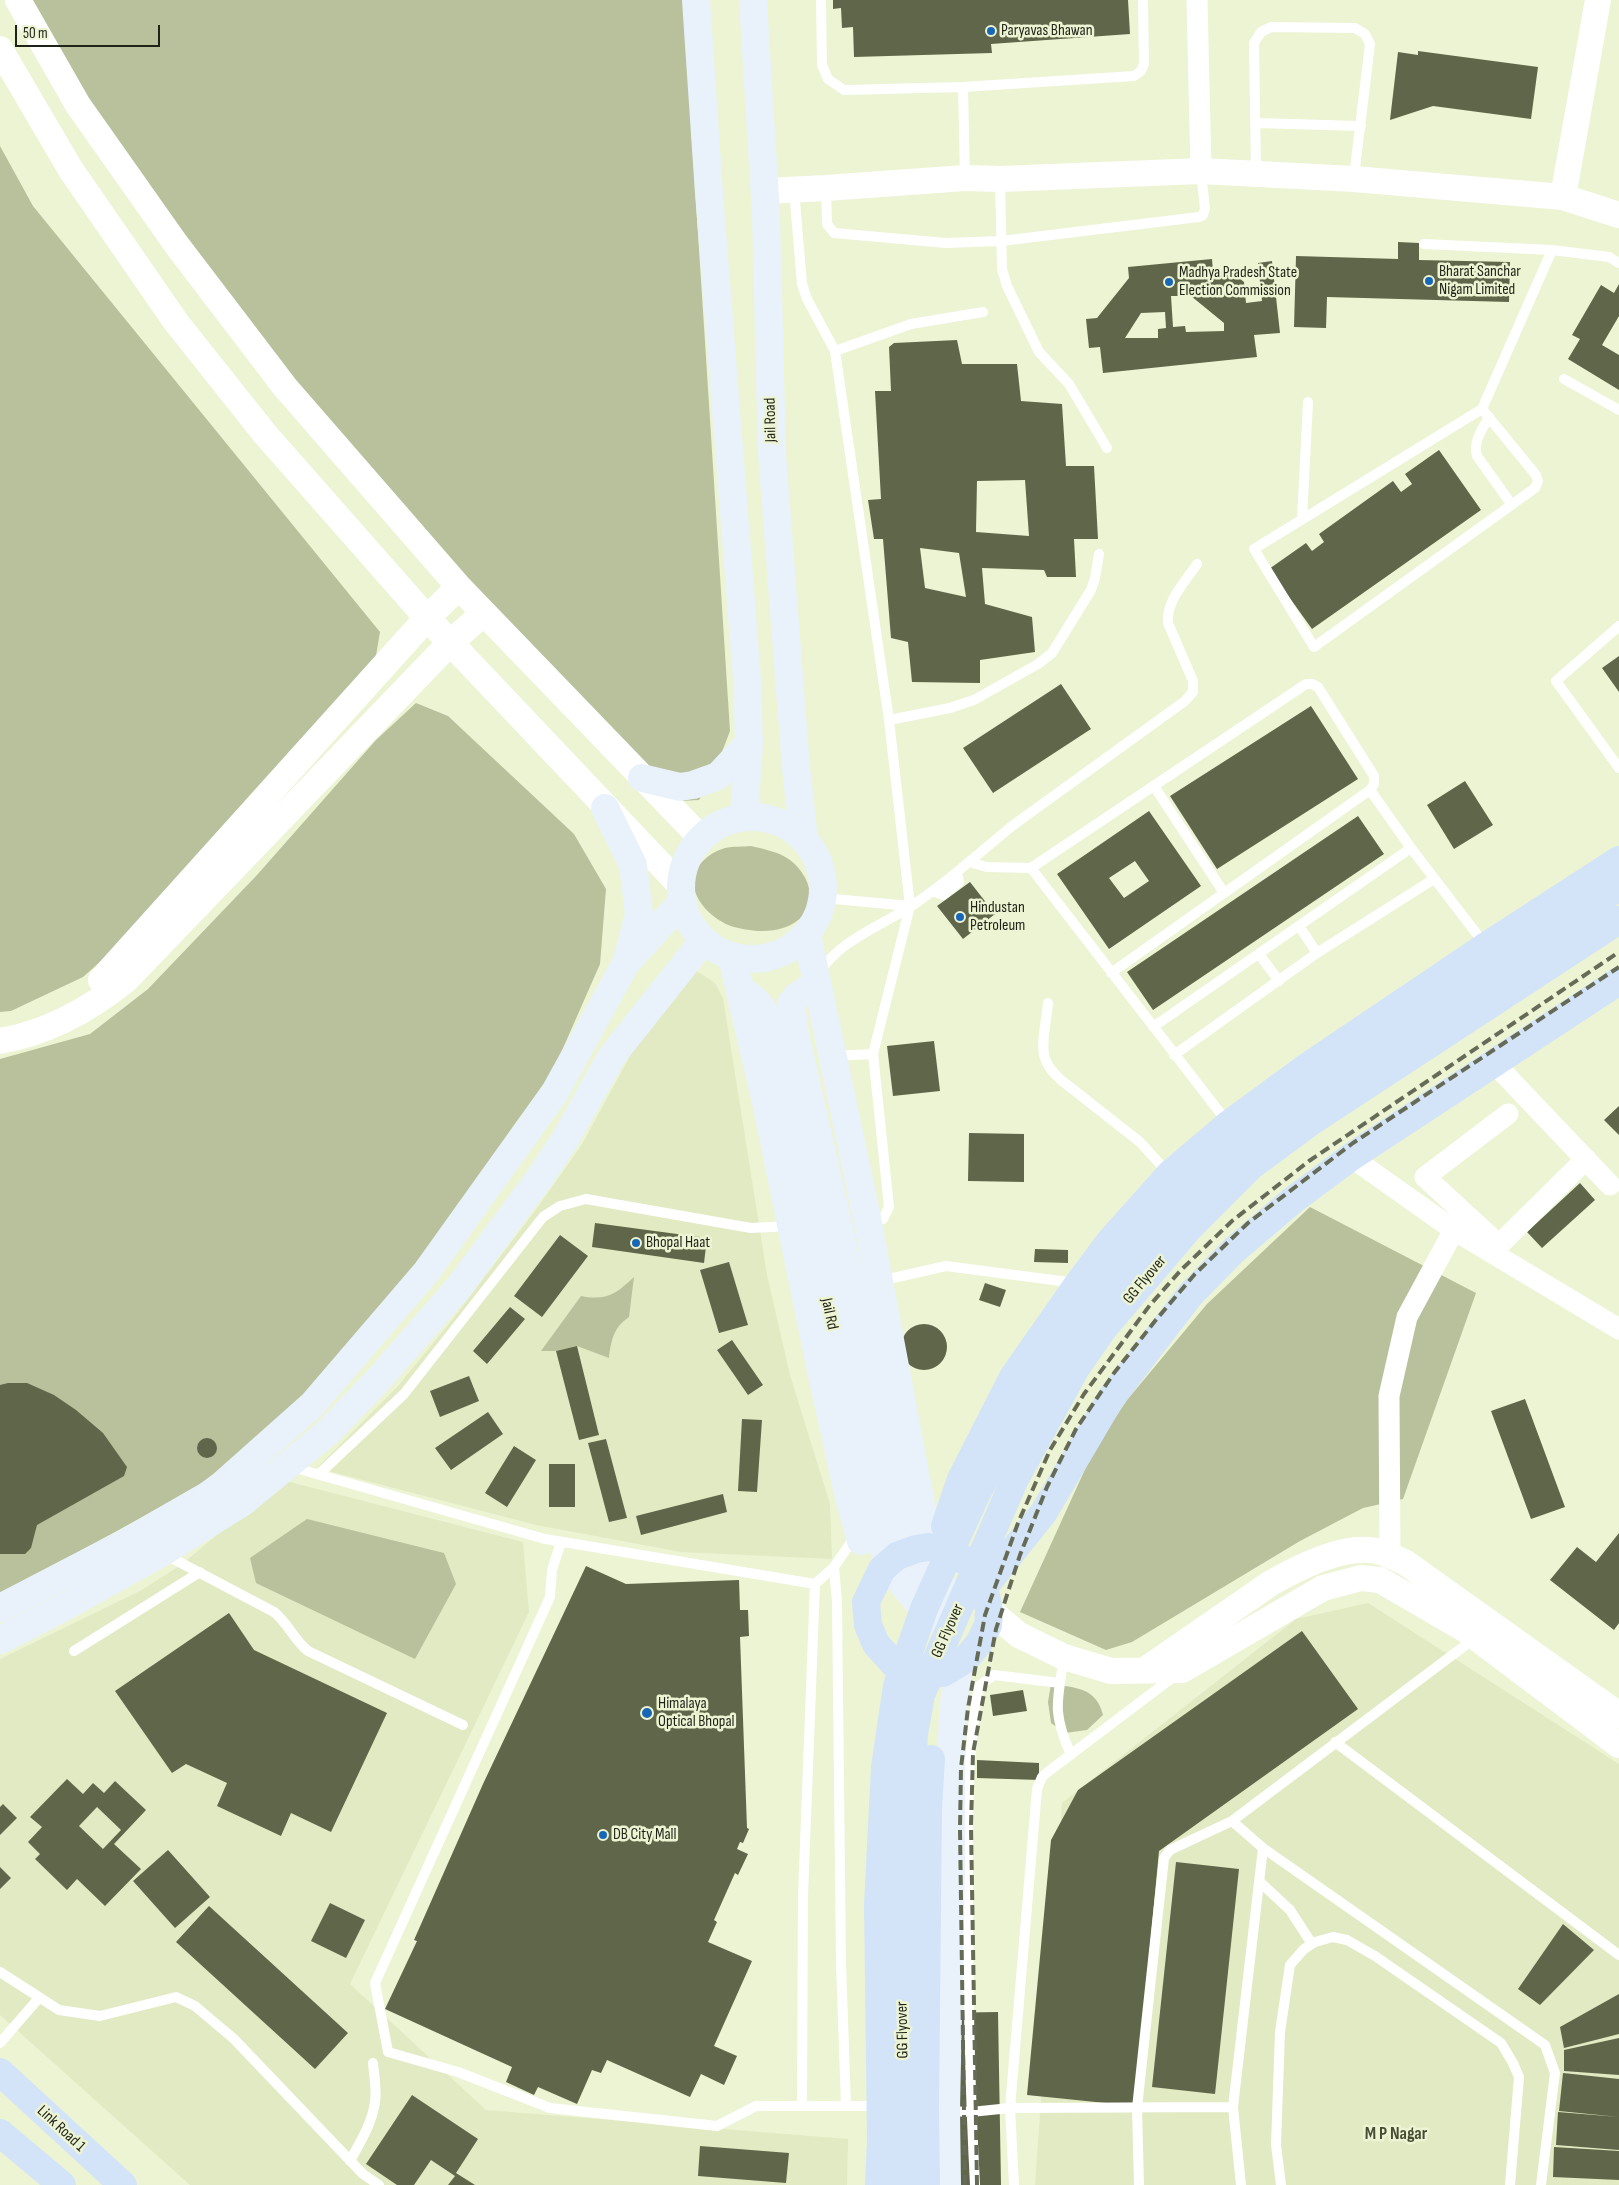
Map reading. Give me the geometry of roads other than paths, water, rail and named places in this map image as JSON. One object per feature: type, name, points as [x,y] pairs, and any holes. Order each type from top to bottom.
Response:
[{"type":"main road","points":[[696,0],[708,183],[747,679],[749,743],[744,817]]},
{"type":"main road","name":"Jail Road","points":[[753,0],[765,190],[772,454],[796,768],[804,840]]},
{"type":"main road","points":[[642,778],[680,788],[718,776],[749,743]]},
{"type":"main road","points":[[605,808],[633,865],[639,914],[626,964]]},
{"type":"main road","points":[[744,817],[770,817],[795,831],[810,845],[824,883],[823,898],[818,918],[807,935],[791,948],[772,957],[756,960],[732,957],[714,948],[698,935],[687,918],[681,894],[683,870],[688,854],[701,838],[717,825],[744,817]]},
{"type":"main road","points":[[933,1548],[961,1479],[1013,1378],[1078,1284],[1110,1242],[1170,1174],[1229,1124],[1308,1066],[1486,946],[1619,860]]},
{"type":"main road","name":"GG Flyover","points":[[879,2185],[881,2140],[878,1905],[885,1767],[897,1686],[924,1609],[936,1582],[977,1493],[1034,1386],[1086,1312],[1128,1259],[1184,1197],[1246,1141],[1335,1076],[1619,887]]},
{"type":"main road","points":[[0,1608],[127,1542],[207,1496],[312,1406],[428,1271],[555,1092],[626,964],[681,894]]},
{"type":"main road","name":"GG Flyover","points":[[904,2185],[903,1918],[914,1734],[921,1695],[1014,1479],[1076,1368],[1104,1329],[1190,1227],[1251,1166],[1312,1121],[1619,920]]},
{"type":"main road","points":[[807,935],[868,1223],[933,1548]]},
{"type":"main road","points":[[0,1640],[162,1553],[243,1502],[328,1432],[378,1380],[459,1287],[546,1169],[612,1056],[704,940]]},
{"type":"main road","points":[[732,957],[858,1533],[876,1577]]},
{"type":"main road","points":[[987,1598],[1044,1512],[1111,1398],[1190,1295],[1232,1251],[1293,1200],[1352,1157],[1619,981]]},
{"type":"main road","name":"Jail Rd","points":[[816,982],[796,997],[791,1004],[795,1034],[854,1294],[902,1534],[916,1561],[936,1582],[961,1602]]},
{"type":"main road","name":"Jail Rd","points":[[739,988],[756,999],[763,1008],[773,1043],[878,1538],[899,1580],[924,1609],[949,1627]]},
{"type":"main road","points":[[933,1548],[956,1554],[977,1570],[987,1598],[988,1625],[979,1643],[966,1659],[951,1668],[928,1673],[895,1664],[876,1644],[868,1625],[866,1602],[876,1577],[897,1556],[916,1549],[933,1548]]},
{"type":"main road","points":[[947,2185],[953,1712],[951,1668]]},
{"type":"main road","name":"Link Road 1","points":[[0,2072],[123,2185]]},
{"type":"main road","points":[[926,2185],[947,2110]]},
{"type":"main road","points":[[0,2133],[62,2185]]},
{"type":"street","points":[[18,0],[78,105],[176,244],[285,387],[459,587],[701,838]]},
{"type":"street","points":[[1197,0],[1200,171]]},
{"type":"street","points":[[1563,198],[1598,0]]},
{"type":"street","points":[[0,49],[72,170],[176,322],[265,434],[427,618],[605,808],[681,894]]},
{"type":"street","points":[[765,190],[794,190],[965,178],[1000,179],[1200,171],[1354,179],[1563,198],[1619,215]]},
{"type":"street","points":[[0,1023],[36,1014],[65,1002],[89,990],[109,973],[427,618],[459,587]]},
{"type":"street","points":[[0,1041],[72,1017],[103,999],[126,980],[450,643],[484,613]]},
{"type":"street","points":[[1494,1063],[1610,1185]]},
{"type":"street","points":[[1508,1114],[1425,1177],[1499,1245],[1586,1159]]},
{"type":"street","points":[[1352,1157],[1454,1230],[1619,1329]]},
{"type":"street","points":[[1390,1556],[1389,1396],[1407,1317],[1454,1230]]},
{"type":"street","points":[[1145,1670],[1270,1583],[1289,1573],[1348,1550],[1379,1551],[1406,1563],[1473,1628],[1619,1745]]},
{"type":"street","points":[[987,1598],[1020,1635],[1064,1657],[1111,1671],[1182,1670],[1322,1588],[1361,1578],[1380,1580],[1473,1628],[1619,1715]]},
{"type":"lane","points":[[821,0],[822,65],[828,79],[844,90],[963,87],[1134,76],[1141,72],[1144,64],[1143,0]]},
{"type":"lane","points":[[1256,174],[1254,43],[1261,32],[1271,28],[1355,28],[1365,34],[1370,44],[1354,179]]},
{"type":"lane","points":[[963,87],[965,178]]},
{"type":"lane","points":[[1256,123],[1361,126]]},
{"type":"lane","points":[[826,188],[827,224],[834,233],[946,243],[1001,241],[1199,217],[1203,214],[1204,209],[1200,171]]},
{"type":"lane","points":[[1000,179],[1002,269],[1007,286],[1039,352],[1069,384],[1106,448]]},
{"type":"lane","points":[[794,190],[802,284],[807,299],[835,351],[889,720],[910,906],[873,1054],[889,1207],[883,1219],[868,1223]]},
{"type":"lane","points":[[1424,244],[1552,250],[1609,257],[1619,264]]},
{"type":"lane","points":[[1512,505],[1477,456],[1475,442],[1552,250]]},
{"type":"lane","points":[[835,351],[910,324],[983,312]]},
{"type":"lane","points":[[1564,378],[1619,410]]},
{"type":"lane","points":[[1302,519],[1308,402]]},
{"type":"lane","points":[[1486,413],[1536,475],[1538,481],[1535,488],[1314,647],[1254,549],[1302,519],[1486,413]]},
{"type":"lane","points":[[889,720],[950,708],[974,700],[994,691],[1052,653],[1091,590],[1096,578],[1099,554]]},
{"type":"lane","points":[[816,982],[828,960],[850,942],[933,891],[1012,826],[1185,701],[1193,692],[1193,681],[1168,623],[1167,614],[1171,602],[1197,564]]},
{"type":"lane","points":[[1619,626],[1556,681],[1619,768]]},
{"type":"lane","points":[[969,862],[988,867],[1031,868],[1306,684],[1318,687],[1374,776],[1374,784],[1370,790],[1111,973]]},
{"type":"lane","points":[[1154,786],[1224,893]]},
{"type":"lane","points":[[1370,790],[1434,879],[1486,946]]},
{"type":"lane","points":[[1153,1027],[1411,848]]},
{"type":"lane","points":[[1031,868],[1229,1124]]},
{"type":"lane","points":[[1174,1055],[1317,953],[1434,879]]},
{"type":"lane","points":[[823,898],[910,906]]},
{"type":"lane","points":[[1299,926],[1317,953]]},
{"type":"lane","points":[[1259,954],[1279,981]]},
{"type":"lane","points":[[1048,1003],[1044,1050],[1045,1059],[1051,1069],[1061,1080],[1140,1142],[1170,1174]]},
{"type":"lane","points":[[833,1056],[873,1054]]},
{"type":"lane","points":[[319,1474],[404,1394],[543,1217],[560,1206],[586,1199],[751,1228],[791,1226]]},
{"type":"lane","points":[[879,1282],[946,1266],[1078,1284]]},
{"type":"lane","points":[[289,1466],[561,1542],[815,1584]]},
{"type":"lane","points":[[802,2106],[803,1896],[815,1584],[834,1566],[858,1533]]},
{"type":"lane","points":[[561,1542],[552,1570],[550,1597],[375,1983],[388,2052],[458,2072],[550,2108],[717,2126],[756,2106],[846,2105],[947,2110],[1234,2107]]},
{"type":"lane","points":[[162,1553],[274,1612],[283,1619],[299,1643],[308,1651],[463,1726]]},
{"type":"lane","points":[[834,1566],[837,1602],[841,1964],[846,2105]]},
{"type":"lane","points":[[74,1651],[200,1572]]},
{"type":"lane","points":[[1139,2185],[1137,2108],[1164,1858],[1170,1850],[1232,1821],[1335,1742],[1473,1628]]},
{"type":"lane","points":[[1064,1657],[1056,1706],[1058,1722],[1071,1754]]},
{"type":"lane","points":[[1014,2185],[1010,2108],[1037,1788],[1042,1778],[1071,1754],[1182,1670]]},
{"type":"lane","points":[[974,2185],[947,2110],[968,1839],[970,1761],[974,1715],[979,1686],[994,1675],[1060,1683]]},
{"type":"lane","points":[[1335,1742],[1619,1955]]},
{"type":"lane","points":[[1232,1821],[1263,1848],[1545,2045],[1555,2073],[1541,2185]]},
{"type":"lane","points":[[1241,2185],[1234,2107],[1263,1848]]},
{"type":"lane","points":[[1259,1881],[1290,1910],[1312,1944]]},
{"type":"lane","points":[[1280,2185],[1276,2145],[1280,2032],[1290,1965],[1304,1949],[1312,1944],[1333,1937],[1347,1940],[1501,2043],[1519,2077],[1510,2185]]},
{"type":"lane","points":[[0,1972],[58,2010],[100,2016],[176,1997],[195,2006],[234,2039],[350,2161],[363,2174],[379,2185]]},
{"type":"lane","points":[[0,2043],[39,1998]]},
{"type":"lane","points":[[350,2161],[368,2127],[373,2113],[375,2101],[373,2063]]},
{"type":"railway","points":[[965,2185],[960,1829],[961,1768],[968,1708],[985,1615],[1018,1523],[1050,1450],[1084,1394],[1150,1305],[1181,1270],[1232,1221],[1309,1161],[1619,952]]},
{"type":"railway","points":[[977,2185],[971,1826],[973,1753],[996,1629],[1020,1555],[1047,1487],[1076,1429],[1114,1373],[1155,1321],[1195,1274],[1248,1223],[1353,1143],[1619,967]]},
{"type":"place","name":"Paryavas Bhawan","points":[[991,31]]},
{"type":"place","name":"Bharat Sanchar Nigam Limited","points":[[1429,281]]},
{"type":"place","name":"Madhya Pradesh State Election Commission","points":[[1169,282]]},
{"type":"place","name":"Hindustan Petroleum","points":[[960,917]]},
{"type":"place","name":"Bhopal Haat","points":[[636,1243]]},
{"type":"place","name":"Himalaya Optical Bhopal","points":[[647,1713]]},
{"type":"place","name":"DB City Mall","points":[[603,1835]]},
{"type":"district","name":"M P Nagar","points":[[1396,2134]]}]
